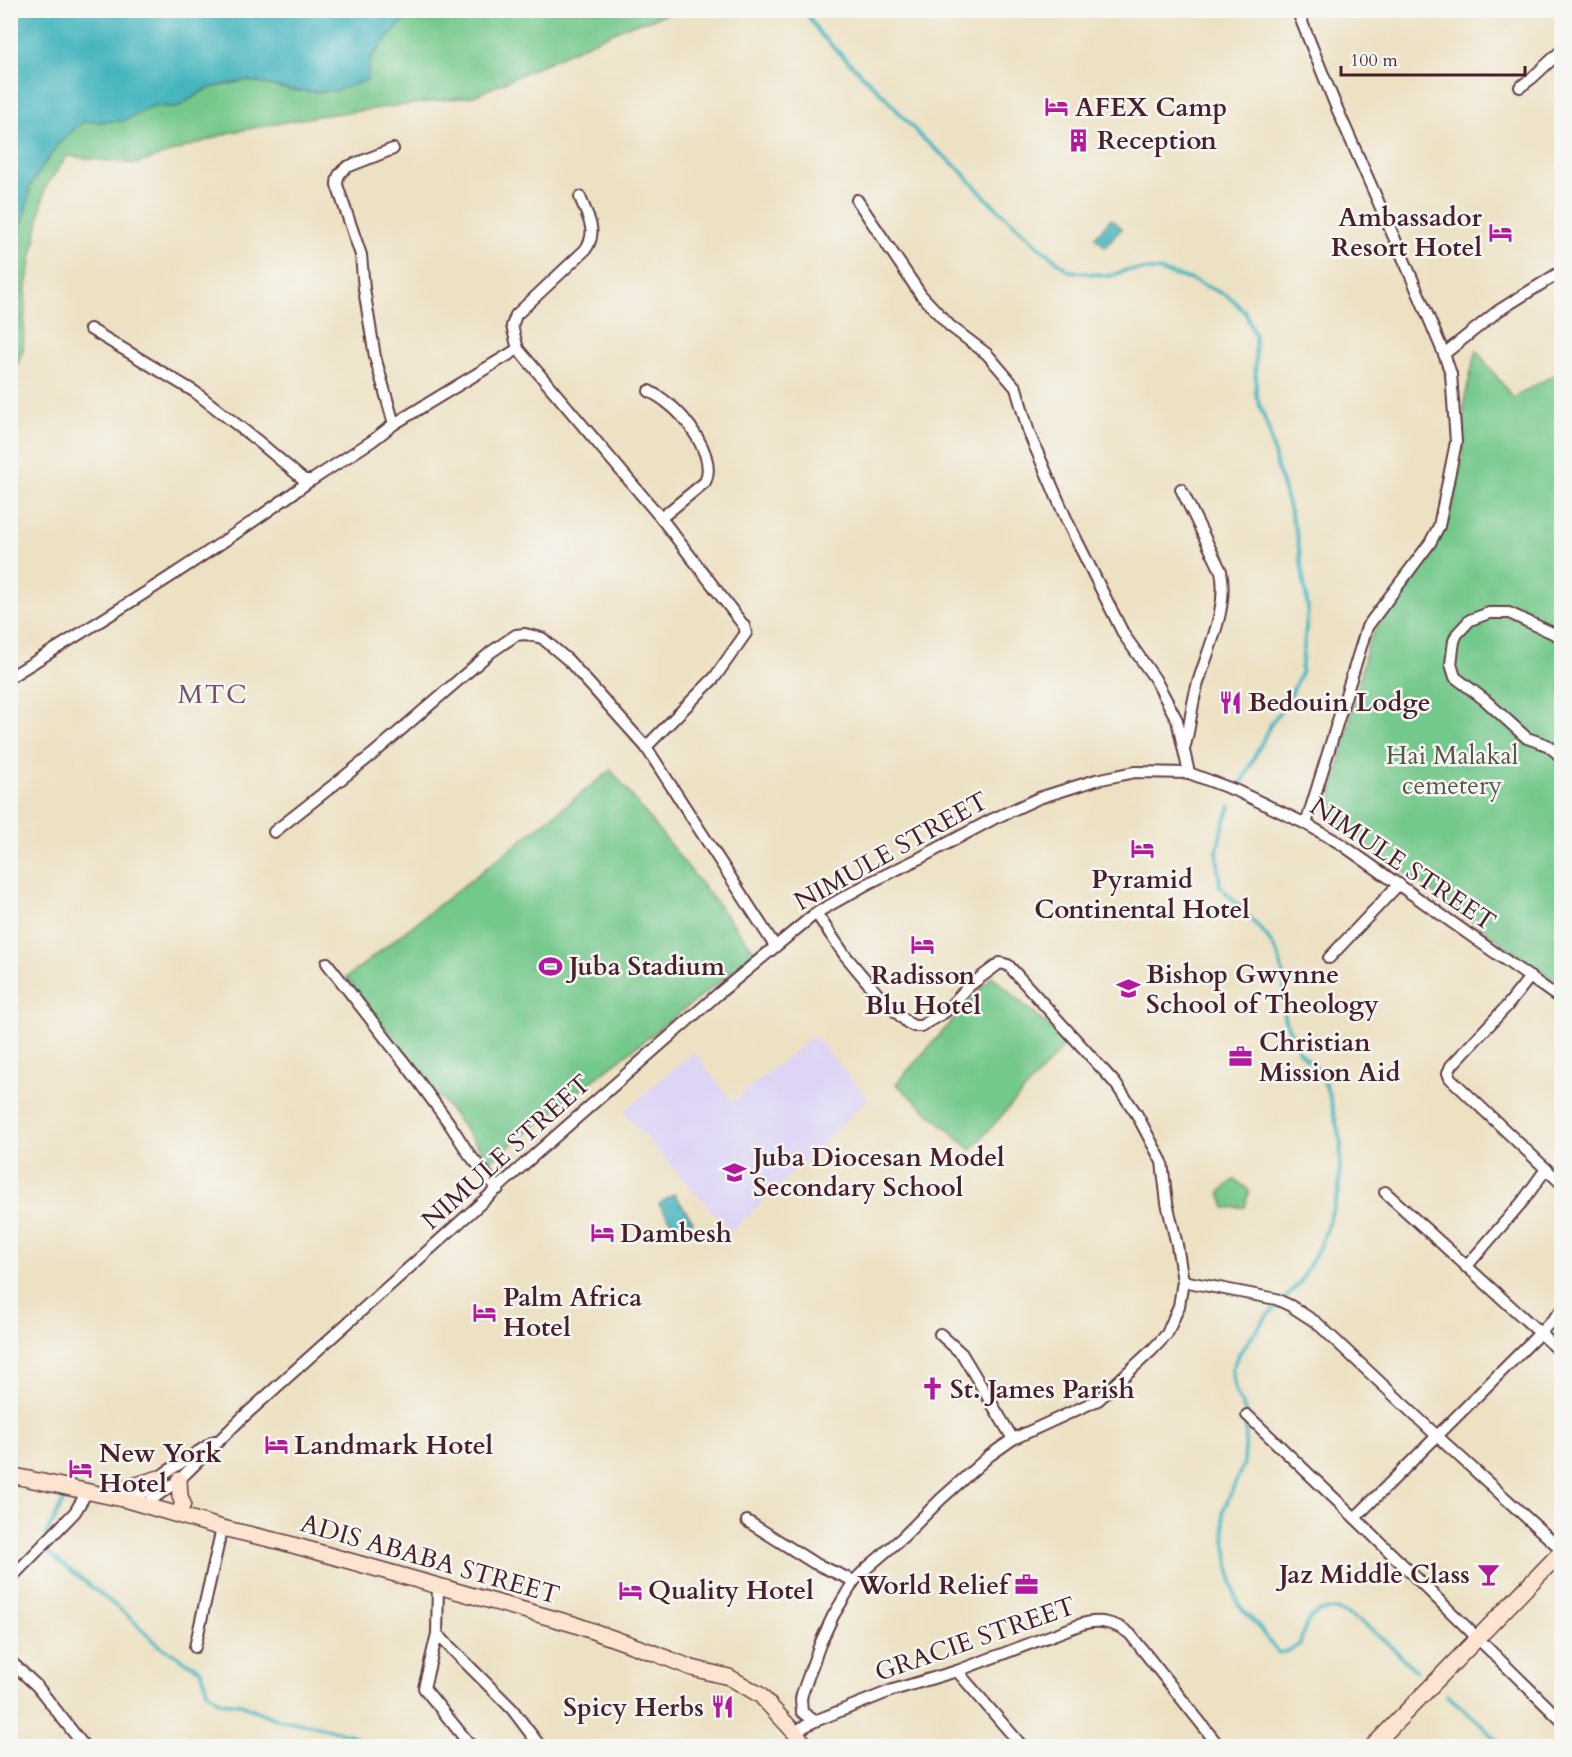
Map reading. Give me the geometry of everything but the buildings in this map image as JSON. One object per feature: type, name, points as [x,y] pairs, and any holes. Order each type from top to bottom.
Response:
[{"type":"street","points":[[1297,10],[1335,104],[1444,354],[1451,374],[1456,442],[1439,526],[1430,543],[1366,627],[1306,824]]},
{"type":"street","points":[[1520,87],[1562,50]]},
{"type":"street","points":[[393,149],[347,167],[337,178],[337,185],[361,255],[375,357],[394,424]]},
{"type":"street","points":[[580,197],[592,230],[592,238],[585,250],[516,315],[512,326],[519,349],[661,518],[744,626],[746,633],[715,677],[646,747]]},
{"type":"street","points":[[857,200],[921,295],[950,326],[987,354],[1016,388],[1029,433],[1068,523],[1124,635],[1155,679],[1177,720],[1189,773]]},
{"type":"street","points":[[1444,354],[1498,312],[1562,271]]},
{"type":"street","points":[[90,329],[195,392],[298,476],[304,480],[312,480]]},
{"type":"street","points":[[10,677],[86,632],[265,514],[394,424],[519,349]]},
{"type":"street","points":[[649,391],[667,402],[686,421],[701,444],[708,463],[708,475],[705,482],[661,518]]},
{"type":"street","points":[[1181,489],[1221,572],[1224,584],[1217,625],[1200,675],[1184,749]]},
{"type":"street","points":[[1557,635],[1509,613],[1489,613],[1470,620],[1456,634],[1451,664],[1455,677],[1485,700],[1527,738],[1547,745],[1562,759]]},
{"type":"street","points":[[274,832],[373,754],[491,652],[516,635],[525,634],[542,638],[559,653],[646,747],[775,946]]},
{"type":"street","name":"NIMULE STREET","points":[[144,1505],[179,1480],[213,1449],[220,1439],[601,1096],[816,913],[993,819],[1039,798],[1096,780],[1135,772],[1189,773],[1238,791],[1341,844],[1562,1000]]},
{"type":"street","points":[[1329,958],[1399,884]]},
{"type":"street","points":[[815,1721],[802,1712],[802,1694],[832,1616],[854,1581],[989,1456],[1013,1439],[1098,1400],[1116,1385],[1167,1334],[1179,1306],[1183,1281],[1167,1203],[1162,1162],[1136,1113],[1115,1083],[1008,965],[1000,963],[969,986],[945,1012],[921,1026],[914,1026],[879,996],[844,954],[816,913]]},
{"type":"street","points":[[327,963],[411,1071],[469,1154],[498,1189]]},
{"type":"street","points":[[1530,977],[1507,1006],[1451,1066],[1448,1073],[1450,1078],[1562,1184]]},
{"type":"street","points":[[1466,1267],[1523,1201],[1546,1169]]},
{"type":"street","points":[[1385,1192],[1562,1353]]},
{"type":"street","points":[[1183,1281],[1276,1299],[1317,1323],[1562,1550],[1373,1746]]},
{"type":"street","points":[[10,1283],[10,1289]]},
{"type":"street","points":[[1355,1518],[1562,1310]]},
{"type":"street","points":[[940,1334],[962,1354],[1013,1439]]},
{"type":"street","points":[[1247,1415],[1562,1721]]},
{"type":"street","name":"NIMULE STREET","points":[[127,1500],[145,1492],[159,1478],[202,1448],[220,1439]]},
{"type":"street","name":"ADIS ABABA STREET","points":[[10,1475],[127,1500],[222,1528],[282,1542],[573,1624],[692,1668],[729,1677],[760,1695],[807,1746]]},
{"type":"street","points":[[10,1579],[94,1494],[124,1490],[159,1478]]},
{"type":"street","points":[[178,1514],[183,1504],[179,1480]]},
{"type":"street","points":[[747,1521],[814,1563],[854,1581]]},
{"type":"street","points":[[195,1647],[222,1528]]},
{"type":"street","points":[[438,1587],[436,1634],[424,1688],[471,1746]]},
{"type":"street","name":"GRACIE STREET","points":[[794,1732],[815,1721],[893,1690],[957,1671],[1088,1622],[1112,1623],[1122,1627],[1130,1634],[1213,1744]]},
{"type":"street","points":[[436,1634],[512,1709],[540,1746]]},
{"type":"street","points":[[10,1661],[37,1686],[84,1746]]},
{"type":"street","points":[[957,1671],[1022,1746]]},
{"type":"shaded area","name":"Juba Diocesan Model Secondary School","points":[[814,1035],[868,1099],[731,1232],[623,1112],[694,1052],[732,1102]]},
{"type":"green space","points":[[414,11],[678,11],[625,27],[474,96],[318,116],[232,132],[136,164],[67,156],[45,188],[26,287],[23,350],[11,380],[11,253],[24,218],[31,184],[58,144],[83,122],[124,121],[152,106],[178,107],[206,89],[247,80],[291,90],[314,92],[367,80],[370,59]]},
{"type":"green space","name":"Hai Malakal cemetery","points":[[1476,350],[1513,398],[1561,371],[1561,986],[1327,816],[1369,640],[1438,542],[1451,509],[1463,456],[1464,402]]},
{"type":"green space","name":"Juba Stadium","points":[[611,770],[756,953],[490,1161],[346,978]]},
{"type":"green space","points":[[992,976],[1067,1043],[971,1150],[896,1084]]},
{"type":"green space","points":[[1235,1179],[1249,1190],[1245,1207],[1225,1208],[1220,1192]]},
{"type":"water","points":[[11,10],[414,11],[370,59],[367,80],[335,91],[291,90],[247,80],[206,89],[178,107],[152,106],[124,121],[83,122],[58,144],[31,184],[24,218],[11,253]]},
{"type":"water","points":[[1111,219],[1122,228],[1105,247],[1095,237]]},
{"type":"water","points":[[674,1194],[693,1221],[678,1232],[659,1204]]},
{"type":"waterway","points":[[804,10],[821,35],[885,97],[922,138],[958,168],[988,200],[1069,271],[1110,276],[1127,270],[1157,270],[1192,280],[1228,296],[1245,312],[1255,336],[1256,395],[1269,431],[1297,535],[1308,609],[1301,673],[1289,699]]},
{"type":"waterway","points":[[1238,790],[1271,724],[1282,709]]},
{"type":"waterway","points":[[1230,806],[1217,851],[1220,886],[1266,935],[1278,954],[1284,978],[1284,1018],[1299,1051],[1320,1072],[1329,1094],[1341,1142],[1339,1191],[1322,1242],[1299,1284],[1268,1315],[1238,1355],[1232,1369],[1235,1390],[1247,1415],[1244,1463],[1223,1511],[1232,1583],[1239,1606],[1279,1653],[1289,1651],[1300,1644],[1309,1621],[1321,1611],[1337,1611],[1354,1618],[1372,1630],[1417,1672]]},
{"type":"waterway","points":[[26,1486],[65,1498],[46,1535]]},
{"type":"waterway","points":[[43,1549],[126,1614],[158,1645],[202,1671],[207,1691],[220,1702],[241,1704],[273,1718],[352,1735],[369,1746]]},
{"type":"waterway","points":[[1447,1695],[1481,1724],[1502,1746]]},
{"type":"place","name":"AFEX Camp","points":[[1057,107]]},
{"type":"place","name":"Reception","points":[[1079,140]]},
{"type":"place","name":"Ambassador Resort Hotel","points":[[1500,232]]},
{"type":"place","name":"Bedouin Lodge","points":[[1230,702]]},
{"type":"place","name":"Pyramid Continental Hotel","points":[[1142,848]]},
{"type":"place","name":"Radisson Blu Hotel","points":[[923,944]]},
{"type":"place","name":"Juba Stadium","points":[[551,966]]},
{"type":"place","name":"Bishop Gwynne School of Theology","points":[[1128,989]]},
{"type":"place","name":"Christian Mission Aid","points":[[1241,1057]]},
{"type":"place","name":"Juba Diocesan Model Secondary School","points":[[735,1172]]},
{"type":"place","name":"Dambesh","points":[[602,1233]]},
{"type":"place","name":"Palm Africa Hotel","points":[[485,1312]]},
{"type":"place","name":"St. James Parish","points":[[932,1389]]},
{"type":"place","name":"Landmark Hotel","points":[[276,1445]]},
{"type":"place","name":"New York Hotel","points":[[81,1468]]},
{"type":"place","name":"Jaz Middle Class","points":[[1488,1574]]},
{"type":"place","name":"World Relief","points":[[1026,1585]]},
{"type":"place","name":"Quality Hotel","points":[[630,1590]]},
{"type":"place","name":"Spicy Herbs","points":[[722,1707]]},
{"type":"district","name":"MTC","points":[[213,694]]}]
